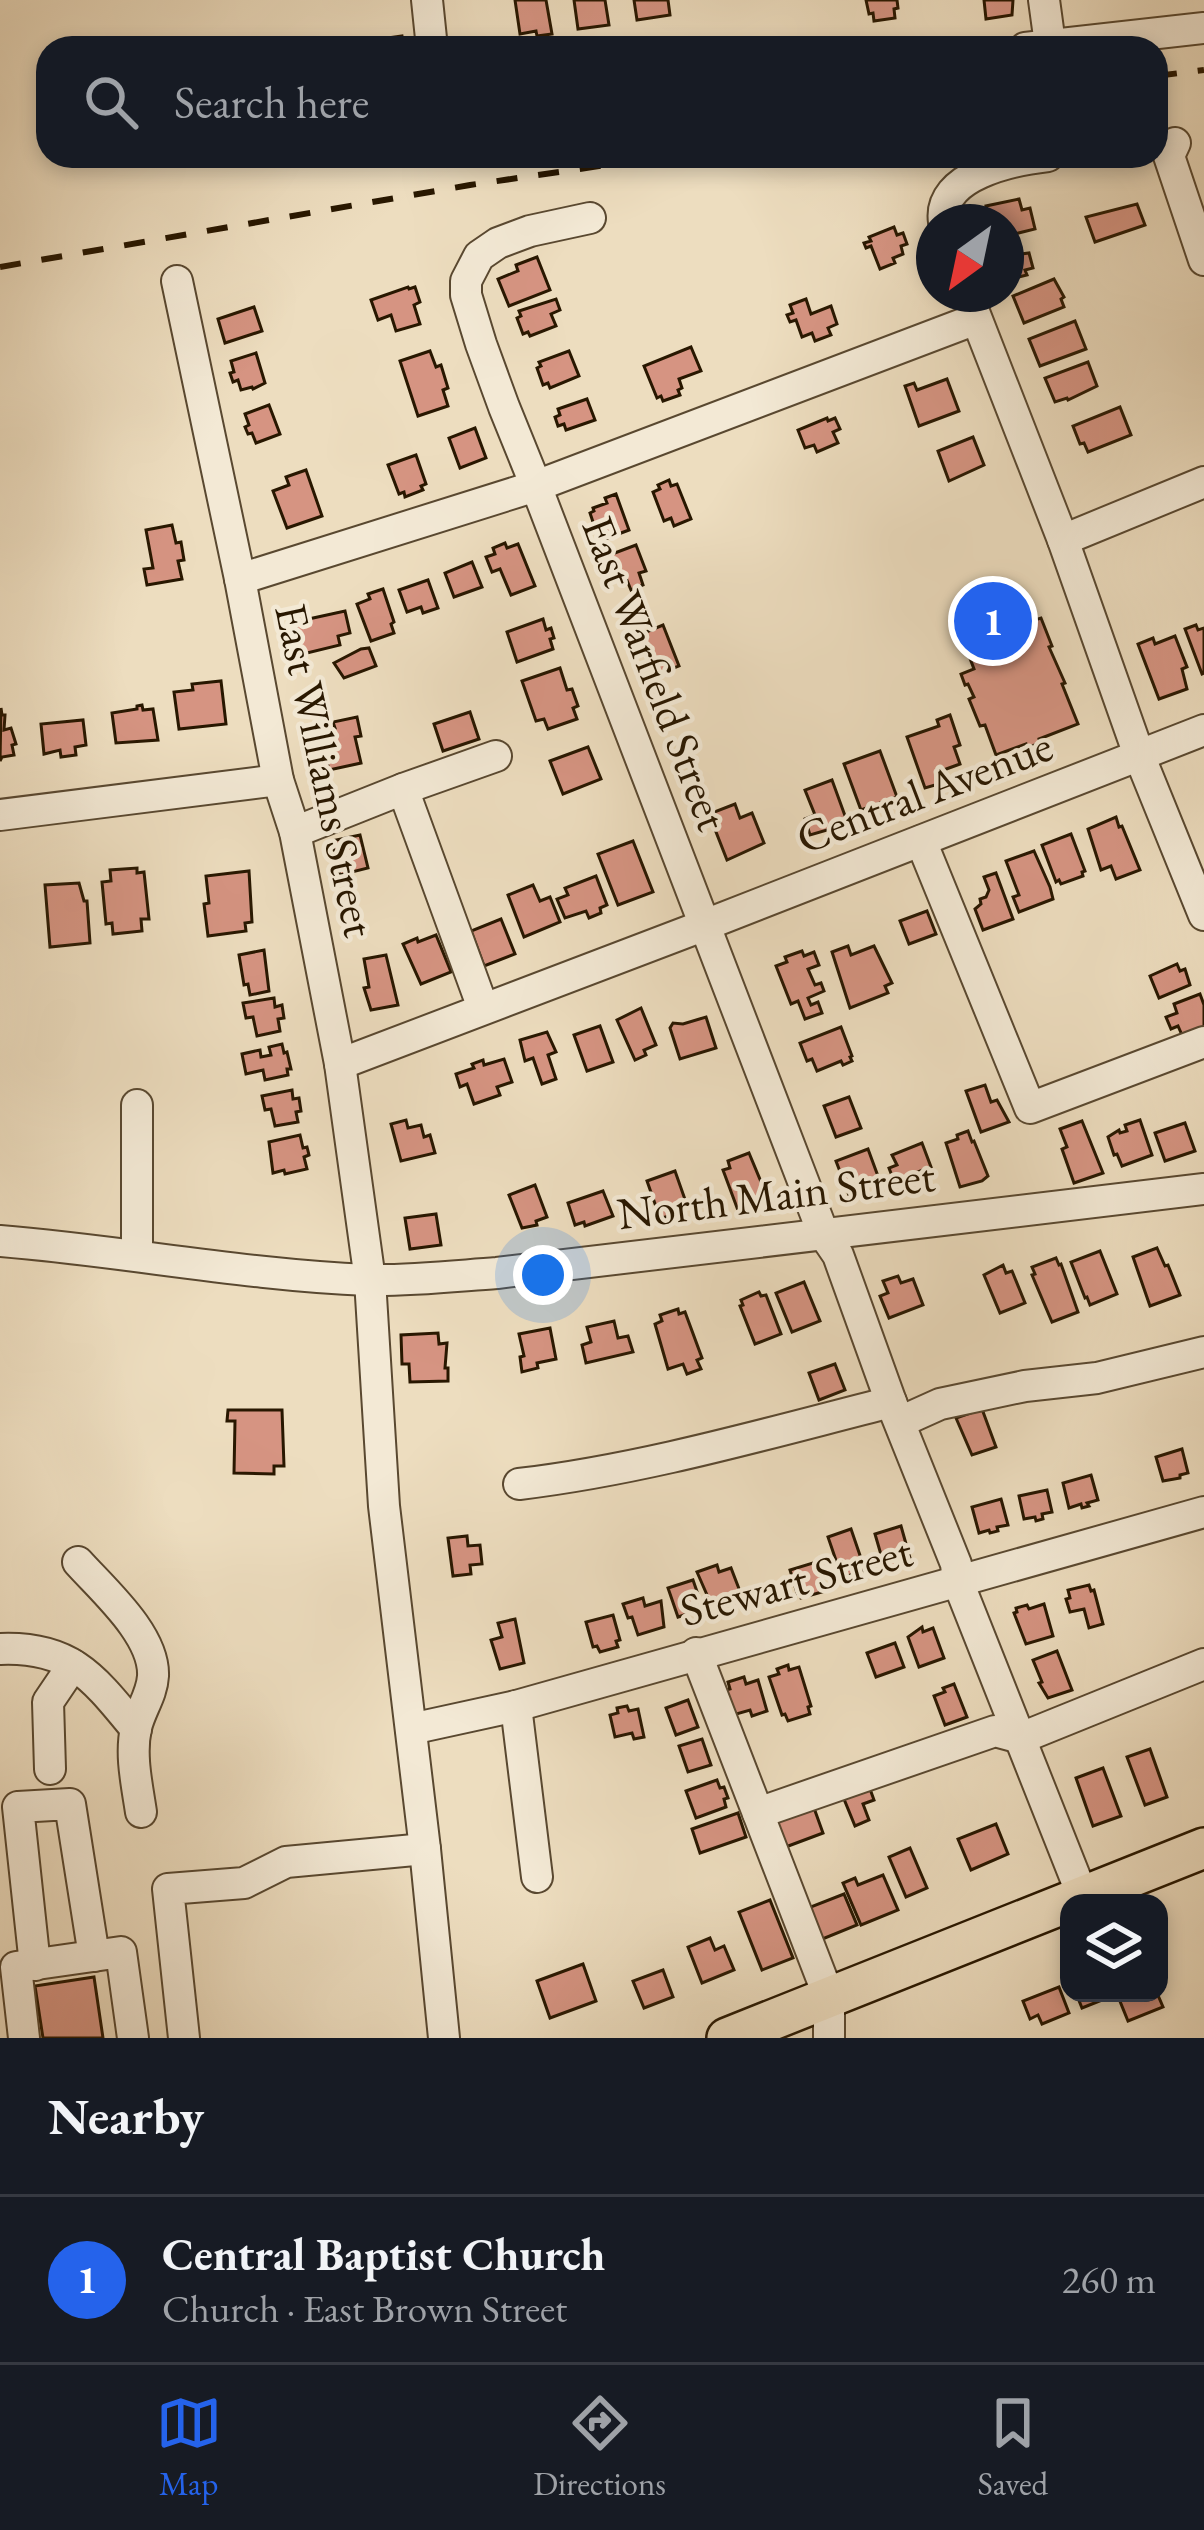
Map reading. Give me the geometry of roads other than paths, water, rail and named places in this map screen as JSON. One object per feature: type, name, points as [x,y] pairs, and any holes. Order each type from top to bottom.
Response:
[{"type":"main road","points":[[1090,1894],[1204,1848]]},
{"type":"main road","points":[[727,2038],[775,2028],[829,1997],[1060,1906]]},
{"type":"street","points":[[428,0],[431,36]]},
{"type":"street","points":[[1039,36],[1044,0]]},
{"type":"street","points":[[1130,36],[1204,28]]},
{"type":"street","points":[[1178,143],[1169,156],[1204,260]]},
{"type":"street","points":[[948,204],[957,187],[997,168]]},
{"type":"street","name":"East Warfield Street","points":[[590,218],[498,242],[479,256],[466,281],[466,295],[503,407],[823,1233],[838,1255],[956,1564],[958,1582],[1082,1894]]},
{"type":"street","name":"East Williams Street","points":[[177,281],[340,1064],[370,1280],[384,1506],[444,2038]]},
{"type":"street","points":[[240,579],[536,486],[956,312]]},
{"type":"street","points":[[973,312],[1204,915]]},
{"type":"street","points":[[1063,540],[1204,482]]},
{"type":"street","name":"Central Avenue","points":[[340,1064],[1204,730]]},
{"type":"street","points":[[295,832],[496,756]]},
{"type":"street","points":[[0,815],[278,780]]},
{"type":"street","points":[[403,789],[483,1008]]},
{"type":"street","points":[[921,841],[1030,1108],[1204,1042]]},
{"type":"street","points":[[136,1106],[136,1255]]},
{"type":"street","name":"North Main Street","points":[[0,1240],[370,1280],[497,1274],[1204,1189]]},
{"type":"street","points":[[519,1484],[1024,1386],[1097,1378],[1204,1352]]},
{"type":"street","name":"Stewart Street","points":[[411,1729],[516,1706],[1204,1512]]},
{"type":"street","points":[[78,1562],[137,1628],[154,1673],[136,1729],[134,1765],[141,1812]]},
{"type":"street","points":[[0,1649],[57,1655],[85,1674],[136,1729]]},
{"type":"street","points":[[696,1653],[829,1997],[830,2038]]},
{"type":"street","points":[[758,1813],[994,1731],[1021,1738],[1204,1664]]},
{"type":"street","points":[[50,1769],[48,1702],[85,1674]]},
{"type":"street","points":[[516,1706],[537,1877]]},
{"type":"street","points":[[35,1964],[18,1807],[70,1804],[94,1956]]},
{"type":"street","points":[[184,2038],[168,1889],[244,1883],[286,1862],[425,1849]]},
{"type":"street","points":[[24,2038],[16,1967],[121,1952],[133,2038]]},
{"type":"railway","points":[[1168,74],[1204,70]]},
{"type":"railway","points":[[0,267],[586,168]]},
{"type":"place","name":"Central Baptist Church","points":[[993,621]]}]
